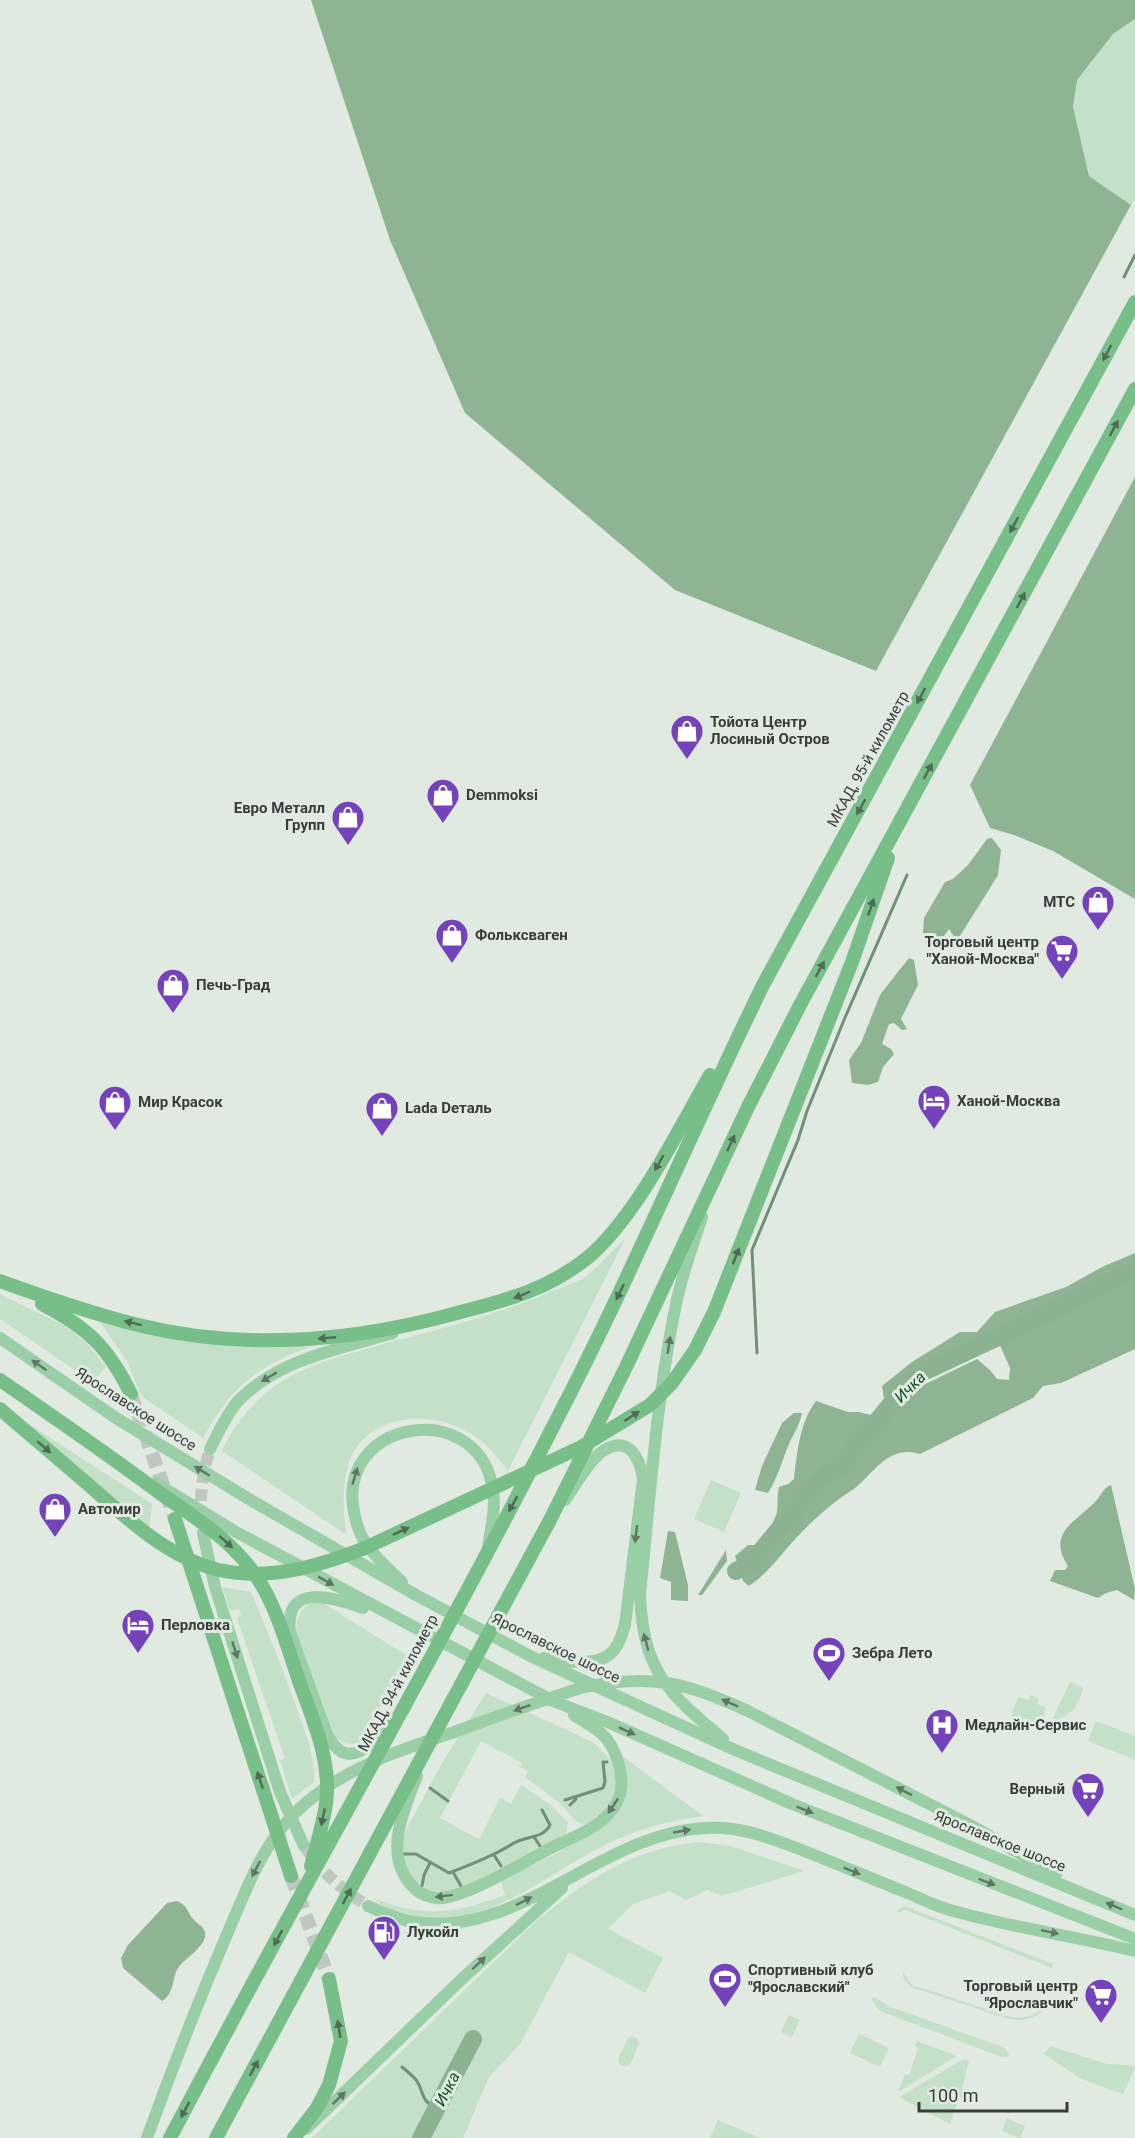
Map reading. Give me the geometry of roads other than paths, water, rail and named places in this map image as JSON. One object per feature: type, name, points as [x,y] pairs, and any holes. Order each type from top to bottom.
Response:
[{"type":"highway","name":"МКАД, 95-й километр","points":[[645,1239],[715,1084],[763,985],[1135,302]]},
{"type":"highway","points":[[216,2138],[550,1520],[627,1365],[748,1107],[800,1005],[1135,389]]},
{"type":"highway","points":[[0,1409],[135,1525],[163,1545],[218,1569],[243,1573],[291,1571],[332,1561],[365,1548],[581,1447],[650,1405],[672,1383],[695,1350],[714,1312],[852,962],[900,822]]},
{"type":"highway","points":[[0,1281],[76,1308],[136,1324],[225,1339],[265,1341],[347,1336],[443,1318],[512,1300],[564,1274],[586,1258],[608,1237],[626,1215],[763,985]]},
{"type":"highway","name":"МКАД, 94-й километр","points":[[170,2138],[561,1413],[645,1239]]},
{"type":"highway","points":[[0,1281],[69,1318],[93,1336],[120,1371],[131,1394]]},
{"type":"highway","points":[[0,1380],[214,1532],[239,1555],[256,1576],[269,1601],[324,1758],[327,1781],[326,1804],[306,1886]]},
{"type":"highway","points":[[175,1519],[291,1876]]},
{"type":"highway","points":[[295,2138],[317,2108],[329,2085],[341,2041],[329,1979]]},
{"type":"main road","points":[[714,1181],[675,1307],[640,1594],[641,1620],[652,1663],[667,1687],[684,1707],[735,1750]]},
{"type":"main road","points":[[210,1449],[221,1425],[237,1402],[258,1383],[283,1368],[312,1357],[443,1318]]},
{"type":"main road","name":"Ярославское шоссе","points":[[0,1338],[116,1418],[254,1502],[416,1595],[532,1657],[735,1750],[1135,1915]]},
{"type":"main road","points":[[416,1595],[365,1542],[356,1522],[352,1502],[353,1482],[359,1464],[372,1448],[389,1437],[410,1431],[431,1429],[451,1434],[470,1445],[484,1462],[492,1484],[494,1514],[487,1551]]},
{"type":"main road","points":[[94,1445],[236,1532],[397,1620],[553,1701],[792,1804],[1135,1939]]},
{"type":"main road","points":[[532,1657],[577,1662],[596,1661],[610,1654],[619,1642],[625,1625],[643,1479],[641,1463],[634,1452],[624,1446],[603,1451],[593,1460],[550,1520]]},
{"type":"main road","points":[[203,1533],[215,1587],[280,1792],[303,1844]]},
{"type":"main road","points":[[397,1620],[335,1598],[318,1596],[298,1602],[292,1609],[289,1619],[291,1632],[333,1746],[343,1753],[353,1754],[363,1751],[375,1741],[406,1703]]},
{"type":"main road","points":[[147,2138],[169,2077],[248,1886],[275,1836],[294,1813],[313,1797],[358,1768],[390,1754],[584,1687],[629,1680],[651,1680],[680,1684],[712,1695],[748,1711],[975,1827],[1093,1897]]},
{"type":"main road","points":[[436,1730],[405,1806],[396,1839],[401,1869],[409,1882],[418,1892],[430,1897],[442,1898],[482,1883],[601,1821],[619,1798],[622,1784],[615,1753],[602,1733],[553,1701]]},
{"type":"main road","points":[[368,1906],[412,1922],[436,1925],[463,1923],[484,1918],[514,1906],[614,1853],[645,1841],[677,1832],[722,1827],[758,1834],[952,1911],[1135,1951]]},
{"type":"main road","points":[[295,2138],[554,1893],[589,1867]]},
{"type":"waterway","points":[[1124,277],[1135,255]]},
{"type":"waterway","points":[[757,1353],[752,1250],[798,1140],[807,1111],[844,1020],[907,875]]},
{"type":"waterway","name":"Ичка","points":[[736,1571],[752,1562],[818,1482],[841,1465],[911,1380],[921,1373],[1047,1314],[1135,1269]]},
{"type":"waterway","points":[[565,1800],[603,1788],[605,1782],[603,1762],[607,1762]]},
{"type":"waterway","points":[[430,1788],[448,1801]]},
{"type":"waterway","name":"Ичка","points":[[570,1805],[576,1799]]},
{"type":"waterway","points":[[403,1854],[416,1854],[449,1873],[490,1856],[518,1841],[543,1833],[550,1825],[542,1810]]},
{"type":"waterway","points":[[534,1837],[540,1846]]},
{"type":"waterway","points":[[494,1855],[501,1866]]},
{"type":"waterway","points":[[422,1886],[430,1863]]},
{"type":"waterway","points":[[453,1872],[461,1886]]},
{"type":"waterway","name":"Ичка","points":[[421,2138],[473,2039]]},
{"type":"waterway","points":[[402,2067],[417,2081],[425,2100],[437,2108]]},
{"type":"tunnel","points":[[131,1394],[175,1519]]},
{"type":"tunnel","points":[[202,1519],[202,1484],[210,1449]]},
{"type":"tunnel","points":[[303,1844],[332,1879],[368,1906]]},
{"type":"tunnel","points":[[291,1876],[329,1979]]},
{"type":"place","name":"Тойота Центр Лосиный Остров","points":[[687,760]]},
{"type":"place","name":"Demmoksi","points":[[443,824]]},
{"type":"place","name":"Евро Металл Групп","points":[[348,846]]},
{"type":"place","name":"МТС","points":[[1098,931]]},
{"type":"place","name":"Фольксваген","points":[[452,964]]},
{"type":"place","name":"Торговый центр \"Ханой-Москва\"","points":[[1062,980]]},
{"type":"place","name":"Печь-Град","points":[[173,1014]]},
{"type":"place","name":"Ханой-Москва","points":[[934,1130]]},
{"type":"place","name":"Мир Красок","points":[[115,1131]]},
{"type":"place","name":"Lada Dеталь","points":[[382,1137]]},
{"type":"place","name":"Автомир","points":[[55,1538]]},
{"type":"place","name":"Перловка","points":[[138,1654]]},
{"type":"place","name":"Зебра Лето","points":[[829,1682]]},
{"type":"place","name":"Медлайн-Сервис","points":[[942,1754]]},
{"type":"place","name":"Верный","points":[[1088,1818]]},
{"type":"place","name":"Лукойл","points":[[384,1961]]},
{"type":"place","name":"Спортивный клуб \"Ярославский\"","points":[[725,2008]]},
{"type":"place","name":"Торговый центр \"Ярославчик\"","points":[[1101,2024]]}]
